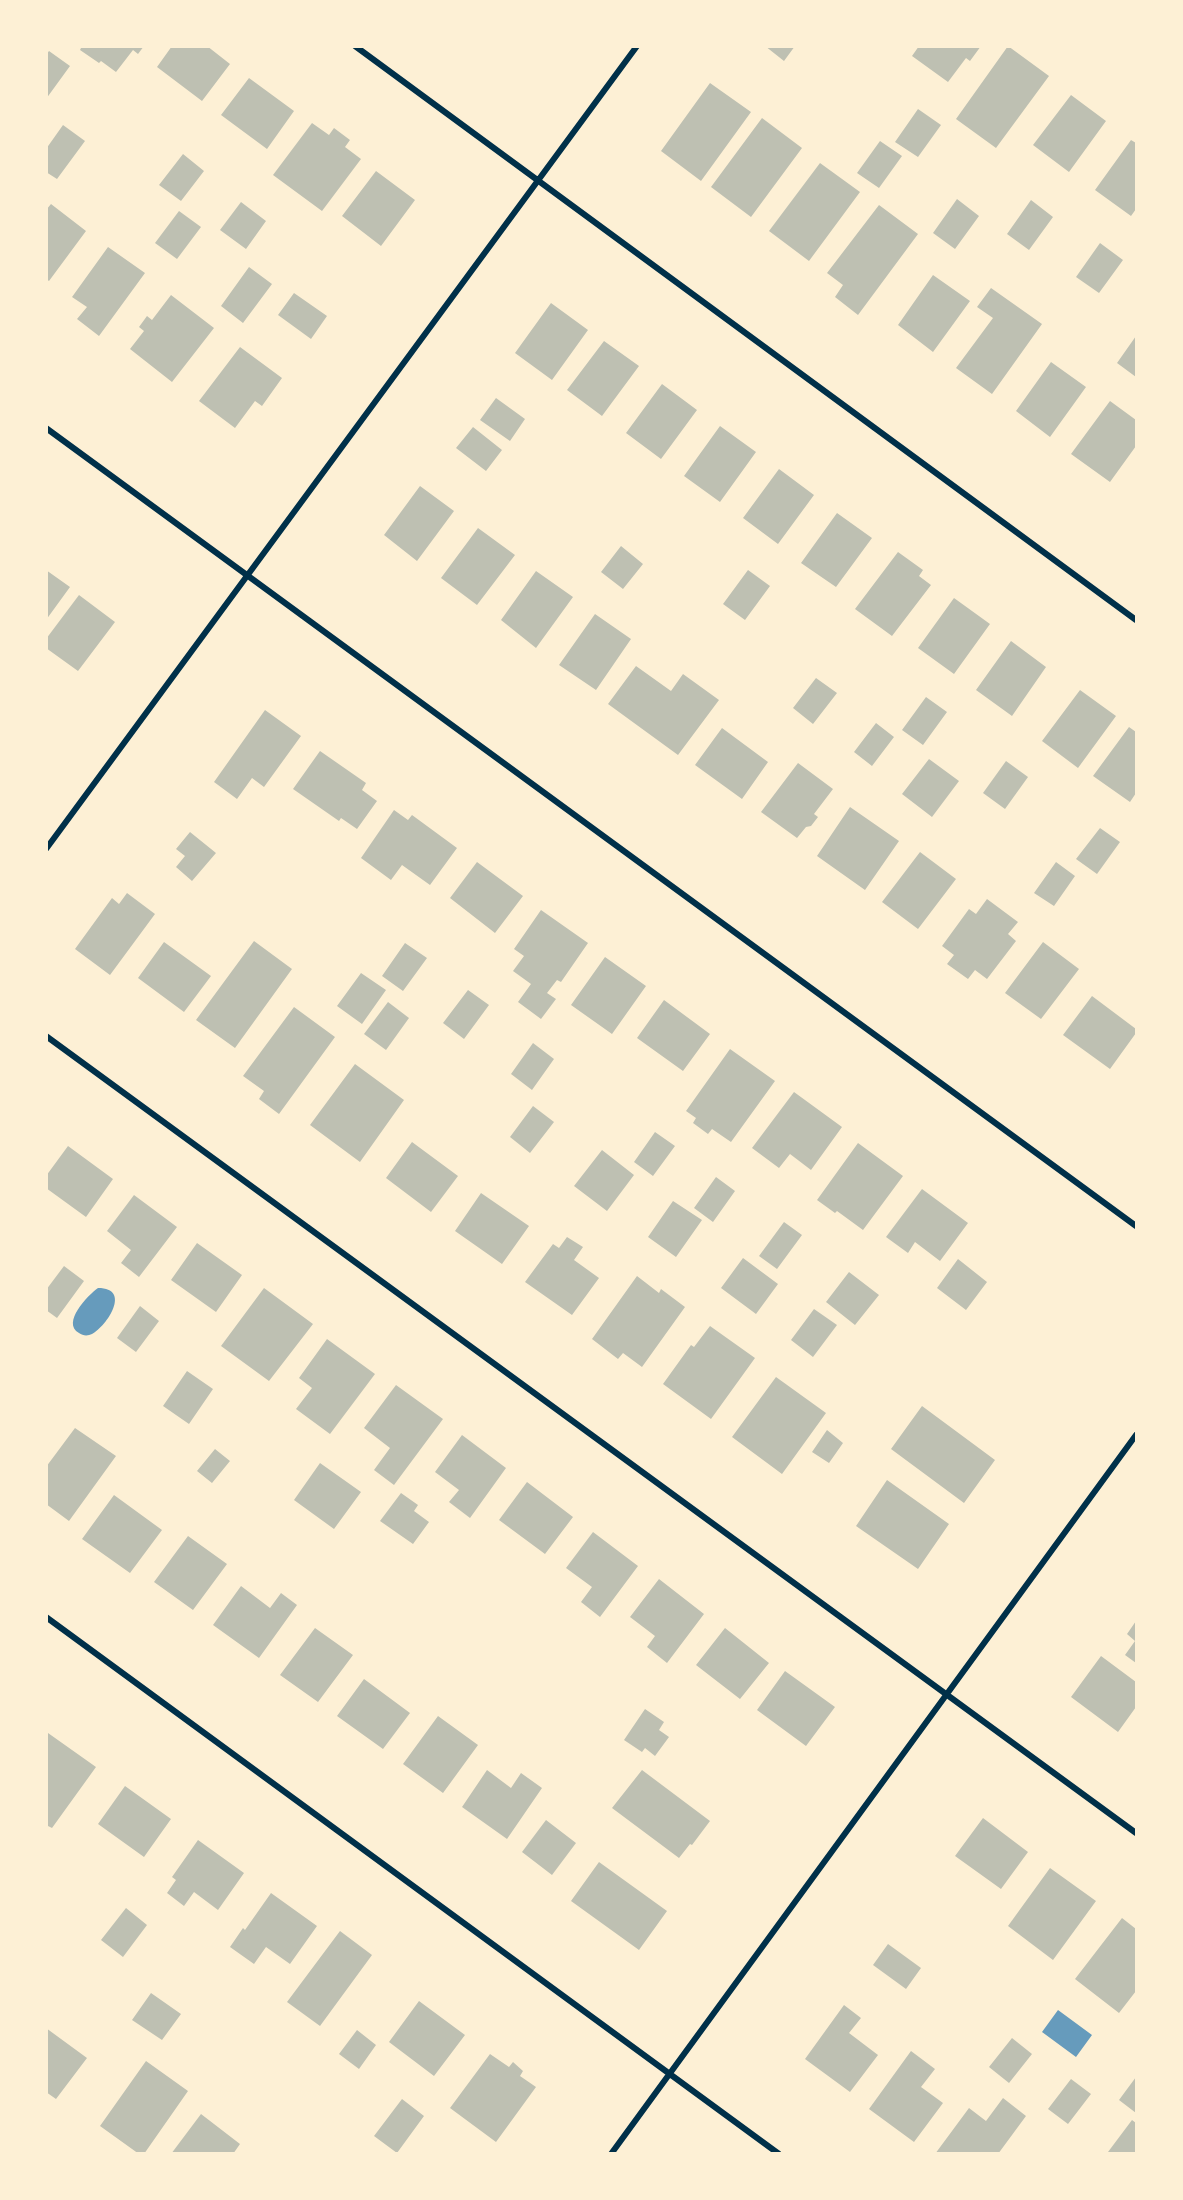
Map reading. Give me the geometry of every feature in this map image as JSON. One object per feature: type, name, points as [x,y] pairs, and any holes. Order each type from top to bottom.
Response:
[{"type":"street","points":[[355,46],[1137,620]]},
{"type":"street","points":[[46,849],[637,46]]},
{"type":"street","points":[[46,428],[1137,1226]]},
{"type":"street","points":[[46,1036],[1137,1833]]},
{"type":"street","points":[[611,2154],[1137,1435]]},
{"type":"street","points":[[46,1617],[779,2154]]},
{"type":"water","points":[[98,1288],[114,1294],[113,1308],[98,1330],[90,1335],[82,1335],[74,1328],[74,1316]]},
{"type":"water","points":[[1058,2010],[1092,2035],[1076,2057],[1042,2032]]},
{"type":"building","points":[[82,46],[144,46],[138,54],[133,50],[116,72],[80,50]]},
{"type":"building","points":[[172,46],[207,46],[230,64],[202,101],[157,67]]},
{"type":"building","points":[[765,46],[795,46],[784,61]]},
{"type":"building","points":[[919,46],[981,46],[970,61],[966,58],[948,82],[912,56]]},
{"type":"building","points":[[1008,46],[1049,76],[996,148],[956,119]]},
{"type":"building","points":[[49,51],[70,66],[46,99],[46,55]]},
{"type":"building","points":[[249,78],[294,111],[267,149],[221,115]]},
{"type":"building","points":[[710,83],[751,112],[701,181],[661,151]]},
{"type":"building","points":[[1071,95],[1106,121],[1069,172],[1033,145]]},
{"type":"building","points":[[918,109],[941,125],[918,157],[895,142]]},
{"type":"building","points":[[762,118],[802,148],[751,217],[711,187]]},
{"type":"building","points":[[312,123],[329,135],[334,128],[350,140],[345,147],[361,159],[322,211],[273,175]]},
{"type":"building","points":[[63,125],[85,141],[57,179],[46,172],[46,149]]},
{"type":"building","points":[[1131,140],[1136,143],[1136,209],[1131,216],[1095,190]]},
{"type":"building","points":[[880,141],[902,156],[879,188],[857,173]]},
{"type":"building","points":[[183,154],[204,171],[181,201],[159,185]]},
{"type":"building","points":[[820,163],[860,192],[809,261],[769,231]]},
{"type":"building","points":[[376,171],[415,200],[381,246],[342,216]]},
{"type":"building","points":[[957,199],[979,216],[955,249],[933,233]]},
{"type":"building","points":[[1031,200],[1053,217],[1029,250],[1007,234]]},
{"type":"building","points":[[241,202],[266,221],[246,249],[220,230]]},
{"type":"building","points":[[51,204],[86,231],[49,281],[46,279],[46,210]]},
{"type":"building","points":[[879,205],[918,234],[858,315],[835,297],[843,285],[827,273]]},
{"type":"building","points":[[179,211],[201,227],[177,259],[155,243]]},
{"type":"building","points":[[1100,243],[1123,260],[1099,293],[1076,277]]},
{"type":"building","points":[[108,247],[145,273],[99,336],[77,319],[87,307],[72,297]]},
{"type":"building","points":[[249,267],[272,284],[243,323],[221,306]]},
{"type":"building","points":[[933,275],[970,301],[933,352],[898,325]]},
{"type":"building","points":[[991,288],[1042,324],[992,394],[956,368],[993,318],[977,307]]},
{"type":"building","points":[[294,293],[327,316],[311,339],[278,315]]},
{"type":"building","points":[[171,295],[214,328],[172,382],[130,349],[144,331],[139,327],[147,316],[152,320]]},
{"type":"building","points":[[551,303],[588,330],[552,380],[515,353]]},
{"type":"building","points":[[1136,336],[1136,377],[1117,363]]},
{"type":"building","points":[[604,341],[639,366],[602,416],[567,390]]},
{"type":"building","points":[[240,347],[282,378],[262,406],[255,401],[235,428],[199,401]]},
{"type":"building","points":[[1051,362],[1086,387],[1050,437],[1016,411]]},
{"type":"building","points":[[662,384],[697,410],[661,459],[626,433]]},
{"type":"building","points":[[496,398],[525,419],[510,441],[480,420]]},
{"type":"building","points":[[1110,401],[1136,420],[1136,446],[1110,482],[1071,454]]},
{"type":"building","points":[[720,426],[756,452],[720,502],[684,476]]},
{"type":"building","points":[[473,427],[502,450],[486,471],[456,448]]},
{"type":"building","points":[[779,469],[814,495],[778,544],[743,518]]},
{"type":"building","points":[[420,486],[454,511],[417,561],[384,535]]},
{"type":"building","points":[[837,513],[872,538],[836,587],[801,563]]},
{"type":"building","points":[[478,528],[515,555],[477,605],[441,578]]},
{"type":"building","points":[[621,546],[643,564],[623,589],[601,572]]},
{"type":"building","points":[[898,552],[923,570],[919,576],[931,585],[892,636],[855,609]]},
{"type":"building","points":[[46,570],[70,587],[46,620]]},
{"type":"building","points":[[748,570],[770,586],[745,620],[723,604]]},
{"type":"building","points":[[536,571],[573,597],[536,648],[501,620]]},
{"type":"building","points":[[79,595],[115,622],[78,671],[46,648],[46,639]]},
{"type":"building","points":[[954,598],[990,624],[954,674],[918,648]]},
{"type":"building","points":[[595,614],[631,639],[596,690],[559,665]]},
{"type":"building","points":[[1011,641],[1046,667],[1012,716],[976,690]]},
{"type":"building","points":[[636,666],[671,691],[683,674],[719,700],[678,755],[608,704]]},
{"type":"building","points":[[816,678],[837,693],[813,724],[793,708]]},
{"type":"building","points":[[1080,690],[1116,716],[1078,768],[1042,741]]},
{"type":"building","points":[[926,697],[947,712],[923,745],[902,730]]},
{"type":"building","points":[[265,710],[301,736],[264,787],[252,778],[237,799],[214,782]]},
{"type":"building","points":[[876,723],[894,737],[872,766],[854,752]]},
{"type":"building","points":[[1129,727],[1136,732],[1136,793],[1130,802],[1093,776]]},
{"type":"building","points":[[722,728],[768,762],[742,799],[695,765]]},
{"type":"building","points":[[320,751],[366,783],[362,790],[377,801],[357,829],[341,818],[339,821],[293,789]]},
{"type":"building","points":[[929,759],[959,781],[932,817],[902,794]]},
{"type":"building","points":[[1006,761],[1028,777],[1005,809],[983,793]]},
{"type":"building","points":[[798,763],[833,789],[814,814],[818,817],[797,838],[761,812]]},
{"type":"building","points":[[850,807],[899,841],[865,890],[817,856]]},
{"type":"building","points":[[394,810],[408,820],[412,815],[457,848],[430,885],[402,865],[391,880],[361,858]]},
{"type":"building","points":[[1100,828],[1120,842],[1097,874],[1076,859]]},
{"type":"building","points":[[190,832],[216,853],[192,881],[176,867],[185,856],[176,849]]},
{"type":"building","points":[[920,852],[956,879],[918,929],[882,902]]},
{"type":"building","points":[[477,862],[523,896],[495,933],[450,898]]},
{"type":"building","points":[[1056,862],[1075,876],[1054,906],[1034,893]]},
{"type":"building","points":[[127,893],[155,914],[110,975],[75,949],[112,898],[119,904]]},
{"type":"building","points":[[987,899],[1018,922],[1008,934],[1016,941],[987,979],[975,970],[968,979],[947,964],[954,955],[942,946],[969,909],[976,914]]},
{"type":"building","points":[[541,910],[588,943],[561,982],[557,980],[547,993],[556,999],[541,1019],[518,1002],[531,984],[513,971],[524,956],[514,949]]},
{"type":"building","points":[[254,941],[292,969],[235,1048],[196,1020]]},
{"type":"building","points":[[164,942],[211,976],[184,1012],[138,978]]},
{"type":"building","points":[[1043,942],[1079,969],[1041,1019],[1005,993]]},
{"type":"building","points":[[405,943],[427,958],[403,991],[382,976]]},
{"type":"building","points":[[605,957],[646,986],[612,1034],[571,1005]]},
{"type":"building","points":[[361,973],[386,990],[362,1024],[337,1006]]},
{"type":"building","points":[[468,990],[489,1005],[464,1039],[443,1023]]},
{"type":"building","points":[[1092,996],[1136,1029],[1136,1033],[1110,1069],[1063,1035]]},
{"type":"building","points":[[664,1000],[710,1034],[683,1071],[637,1038]]},
{"type":"building","points":[[388,1002],[409,1018],[386,1050],[364,1034]]},
{"type":"building","points":[[294,1007],[335,1037],[279,1114],[259,1099],[264,1091],[243,1076]]},
{"type":"building","points":[[533,1043],[554,1059],[532,1090],[511,1074]]},
{"type":"building","points":[[730,1049],[775,1081],[731,1142],[712,1129],[708,1134],[693,1123],[696,1118],[686,1111]]},
{"type":"building","points":[[355,1064],[404,1100],[360,1162],[310,1125]]},
{"type":"building","points":[[794,1092],[842,1127],[811,1170],[790,1154],[779,1168],[752,1148]]},
{"type":"building","points":[[533,1106],[554,1122],[530,1153],[510,1137]]},
{"type":"building","points":[[655,1132],[675,1146],[653,1176],[634,1162]]},
{"type":"building","points":[[412,1142],[458,1176],[431,1212],[386,1178]]},
{"type":"building","points":[[858,1143],[903,1176],[863,1230],[817,1200]]},
{"type":"building","points":[[68,1146],[113,1179],[86,1217],[46,1188],[46,1176]]},
{"type":"building","points":[[602,1150],[634,1175],[607,1211],[574,1186]]},
{"type":"building","points":[[716,1177],[735,1191],[713,1222],[694,1208]]},
{"type":"building","points":[[922,1189],[968,1223],[940,1261],[915,1242],[908,1253],[886,1237]]},
{"type":"building","points":[[481,1193],[529,1226],[502,1264],[455,1231]]},
{"type":"building","points":[[134,1195],[177,1227],[139,1277],[121,1263],[131,1250],[107,1231]]},
{"type":"building","points":[[673,1201],[702,1220],[676,1257],[648,1237]]},
{"type":"building","points":[[784,1222],[802,1235],[777,1269],[759,1256]]},
{"type":"building","points":[[567,1237],[583,1247],[574,1260],[599,1278],[572,1315],[525,1282],[553,1244],[559,1248]]},
{"type":"building","points":[[197,1243],[242,1275],[216,1312],[171,1280]]},
{"type":"building","points":[[743,1258],[778,1284],[756,1314],[721,1288]]},
{"type":"building","points":[[958,1259],[987,1282],[966,1310],[937,1288]]},
{"type":"building","points":[[64,1266],[84,1281],[57,1318],[46,1310],[46,1290]]},
{"type":"building","points":[[849,1272],[879,1295],[855,1325],[826,1302]]},
{"type":"building","points":[[637,1276],[659,1293],[661,1289],[685,1307],[642,1367],[623,1353],[618,1359],[592,1339]]},
{"type":"building","points":[[264,1288],[313,1324],[269,1381],[221,1346]]},
{"type":"building","points":[[140,1306],[159,1321],[136,1352],[117,1338]]},
{"type":"building","points":[[814,1309],[837,1325],[813,1357],[791,1340]]},
{"type":"building","points":[[710,1326],[755,1358],[711,1419],[663,1384],[691,1345],[694,1347]]},
{"type":"building","points":[[327,1339],[375,1374],[330,1434],[296,1409],[312,1388],[299,1378]]},
{"type":"building","points":[[187,1371],[213,1389],[189,1424],[163,1406]]},
{"type":"building","points":[[776,1377],[826,1413],[782,1474],[732,1437]]},
{"type":"building","points":[[396,1385],[443,1419],[394,1485],[374,1470],[390,1448],[364,1428]]},
{"type":"building","points":[[922,1406],[995,1460],[964,1503],[891,1449]]},
{"type":"building","points":[[75,1428],[116,1456],[69,1521],[46,1504],[46,1467]]},
{"type":"building","points":[[827,1430],[843,1443],[829,1463],[812,1452]]},
{"type":"building","points":[[462,1435],[506,1468],[470,1518],[449,1502],[459,1490],[435,1472]]},
{"type":"building","points":[[215,1449],[230,1461],[212,1483],[197,1471]]},
{"type":"building","points":[[320,1463],[361,1492],[334,1529],[294,1500]]},
{"type":"building","points":[[887,1480],[949,1524],[918,1569],[856,1526]]},
{"type":"building","points":[[527,1482],[573,1517],[545,1554],[499,1520]]},
{"type":"building","points":[[401,1493],[418,1505],[414,1511],[429,1522],[413,1544],[380,1521]]},
{"type":"building","points":[[114,1495],[162,1530],[130,1573],[82,1539]]},
{"type":"building","points":[[593,1532],[638,1566],[600,1617],[581,1602],[592,1587],[566,1568]]},
{"type":"building","points":[[188,1536],[227,1564],[193,1610],[154,1582]]},
{"type":"building","points":[[659,1579],[704,1614],[667,1663],[647,1647],[655,1636],[630,1617]]},
{"type":"building","points":[[241,1586],[270,1608],[281,1593],[297,1605],[259,1658],[213,1625]]},
{"type":"building","points":[[1136,1621],[1136,1663],[1125,1655],[1135,1641],[1127,1634]]},
{"type":"building","points":[[315,1628],[353,1655],[318,1702],[280,1675]]},
{"type":"building","points":[[725,1628],[769,1663],[740,1699],[696,1665]]},
{"type":"building","points":[[1101,1656],[1136,1682],[1136,1707],[1118,1732],[1071,1697]]},
{"type":"building","points":[[785,1671],[835,1707],[806,1746],[757,1710]]},
{"type":"building","points":[[364,1679],[410,1713],[383,1749],[337,1716]]},
{"type":"building","points":[[645,1709],[664,1722],[659,1730],[669,1737],[655,1756],[645,1748],[642,1752],[624,1740]]},
{"type":"building","points":[[438,1716],[478,1745],[443,1793],[403,1764]]},
{"type":"building","points":[[48,1733],[96,1767],[52,1828],[46,1825]]},
{"type":"building","points":[[487,1770],[511,1788],[521,1773],[542,1788],[507,1839],[462,1807]]},
{"type":"building","points":[[642,1770],[710,1821],[679,1858],[612,1808]]},
{"type":"building","points":[[125,1786],[171,1819],[144,1857],[98,1824]]},
{"type":"building","points":[[983,1818],[1028,1852],[1001,1889],[955,1856]]},
{"type":"building","points":[[546,1820],[576,1843],[552,1875],[522,1852]]},
{"type":"building","points":[[198,1840],[244,1873],[218,1910],[194,1892],[184,1906],[167,1893],[176,1880],[172,1877]]},
{"type":"building","points":[[599,1862],[667,1911],[639,1950],[571,1901]]},
{"type":"building","points":[[1050,1868],[1096,1901],[1053,1960],[1008,1926]]},
{"type":"building","points":[[271,1893],[317,1926],[290,1964],[266,1947],[254,1964],[230,1947]]},
{"type":"building","points":[[126,1908],[147,1925],[123,1957],[101,1940]]},
{"type":"building","points":[[1122,1918],[1136,1929],[1136,1991],[1119,2013],[1075,1979]]},
{"type":"building","points":[[340,1931],[372,1955],[320,2026],[287,2002]]},
{"type":"building","points":[[888,1944],[921,1968],[906,1989],[873,1965]]},
{"type":"building","points":[[151,1993],[181,2014],[162,2040],[132,2020]]},
{"type":"building","points":[[419,2001],[465,2035],[434,2076],[389,2042]]},
{"type":"building","points":[[844,2005],[861,2018],[849,2033],[878,2055],[850,2092],[805,2059]]},
{"type":"building","points":[[46,2028],[87,2058],[56,2099],[46,2092]]},
{"type":"building","points":[[357,2030],[376,2045],[359,2069],[339,2054]]},
{"type":"building","points":[[1012,2038],[1032,2054],[1009,2083],[989,2067]]},
{"type":"building","points":[[911,2051],[935,2069],[921,2087],[943,2103],[914,2142],[869,2109]]},
{"type":"building","points":[[490,2054],[509,2067],[513,2062],[523,2071],[520,2076],[536,2087],[496,2142],[450,2108]]},
{"type":"building","points":[[146,2061],[188,2091],[144,2154],[139,2154],[100,2126]]},
{"type":"building","points":[[1136,2077],[1136,2113],[1119,2100]]},
{"type":"building","points":[[1071,2079],[1091,2094],[1068,2124],[1048,2109]]},
{"type":"building","points":[[1003,2098],[1026,2116],[998,2154],[935,2154],[969,2108],[986,2121]]},
{"type":"building","points":[[402,2099],[424,2116],[397,2153],[374,2136]]},
{"type":"building","points":[[201,2114],[240,2144],[233,2154],[171,2154]]},
{"type":"building","points":[[1132,2120],[1136,2123],[1136,2154],[1109,2154],[1108,2152]]}]
